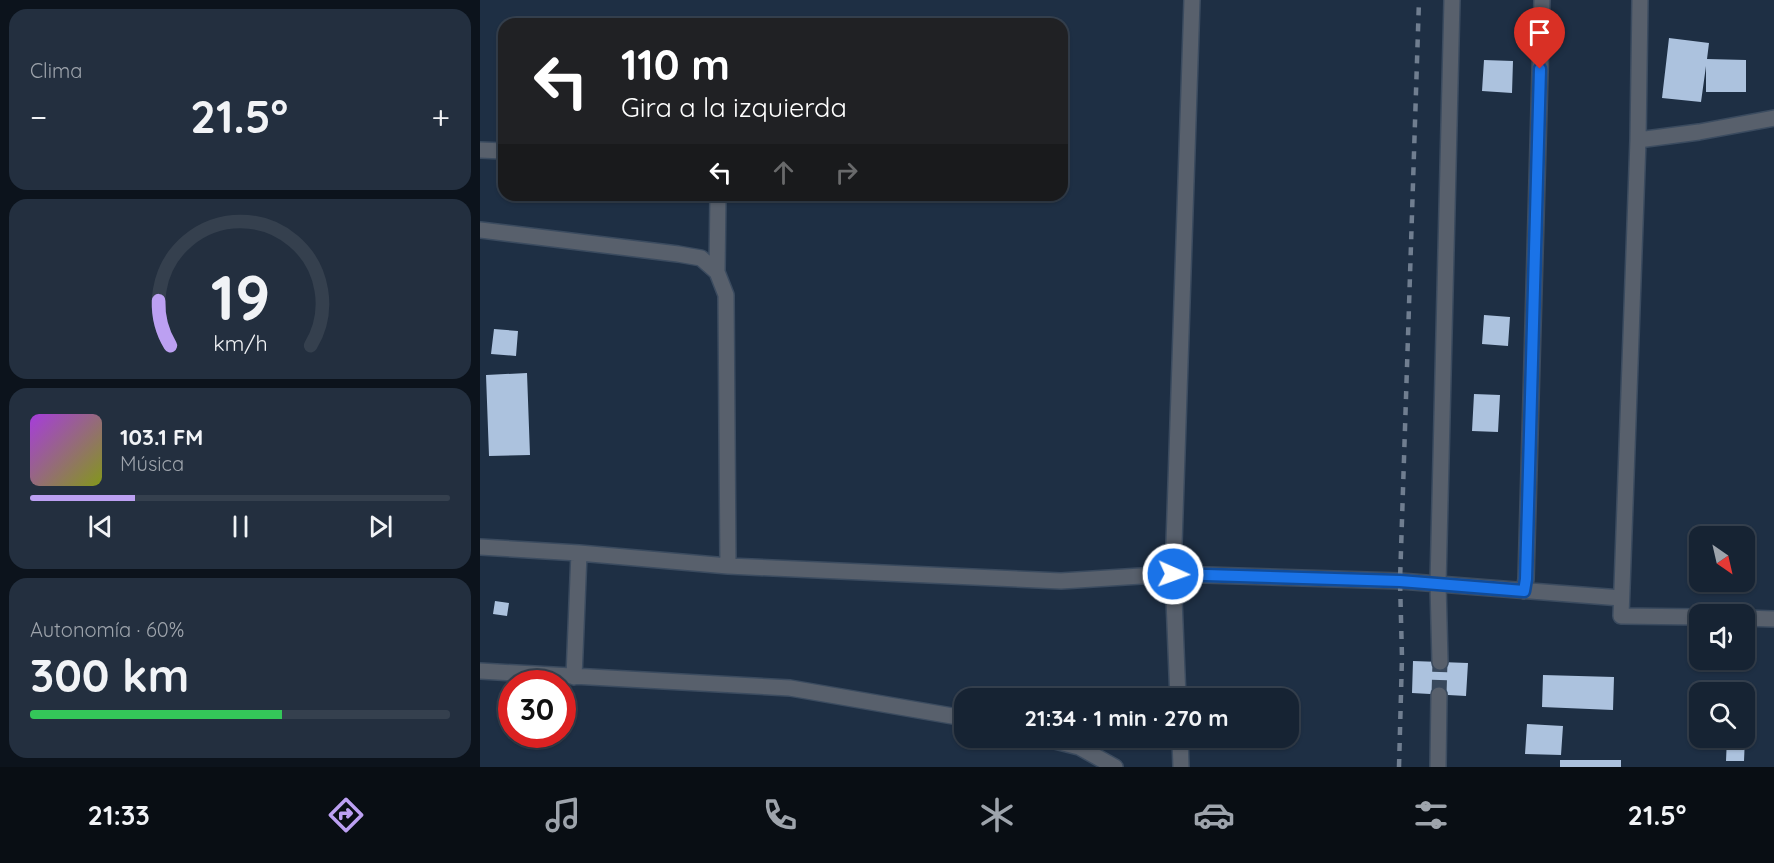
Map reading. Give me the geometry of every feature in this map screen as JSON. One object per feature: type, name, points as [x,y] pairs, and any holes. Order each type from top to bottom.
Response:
[{"type":"street","points":[[1178,688],[1173,574],[1192,0]]},
{"type":"street","points":[[1440,662],[1438,584],[1452,0]]},
{"type":"street","points":[[1524,591],[1542,0]]},
{"type":"street","points":[[1640,0],[1638,140],[1621,616],[1689,617]]},
{"type":"street","points":[[1638,140],[1699,132],[1774,118]]},
{"type":"street","points":[[480,150],[498,152]]},
{"type":"street","points":[[718,201],[717,272],[726,295],[728,566]]},
{"type":"street","points":[[480,230],[701,258],[717,272]]},
{"type":"street","points":[[480,547],[728,566],[1061,581],[1173,574],[1400,581],[1621,598]]},
{"type":"street","points":[[574,670],[579,553]]},
{"type":"street","points":[[1755,618],[1774,619]]},
{"type":"street","points":[[480,671],[498,672]]},
{"type":"street","points":[[576,677],[790,688],[954,716]]},
{"type":"street","points":[[1438,767],[1439,695]]},
{"type":"street","points":[[1081,748],[1115,767]]},
{"type":"street","points":[[1180,748],[1181,767]]},
{"type":"building","points":[[1669,38],[1709,43],[1707,59],[1746,60],[1746,92],[1706,92],[1706,66],[1701,102],[1662,98]]},
{"type":"building","points":[[1484,60],[1513,61],[1512,93],[1482,91]]},
{"type":"building","points":[[1484,315],[1510,317],[1508,346],[1482,344]]},
{"type":"building","points":[[494,329],[518,331],[516,356],[491,354]]},
{"type":"building","points":[[527,373],[530,455],[489,456],[486,375]]},
{"type":"building","points":[[1474,394],[1500,395],[1498,432],[1472,431]]},
{"type":"building","points":[[495,601],[509,603],[507,616],[493,614]]},
{"type":"building","points":[[1413,661],[1468,663],[1466,696],[1412,693]]},
{"type":"building","points":[[1543,675],[1614,677],[1613,710],[1542,707]]},
{"type":"building","points":[[1527,724],[1563,726],[1561,755],[1525,754]]},
{"type":"building","points":[[1727,748],[1745,748],[1744,761],[1726,761]]},
{"type":"building","points":[[1560,760],[1621,760],[1621,767],[1560,767]]},
{"type":"tunnel","points":[[1439,695],[1440,662]]},
{"type":"railway","points":[[1399,767],[1402,657],[1400,581],[1419,0]]},
{"type":"route","points":[[1173,574],[1400,581],[1524,591],[1540,69]]}]
